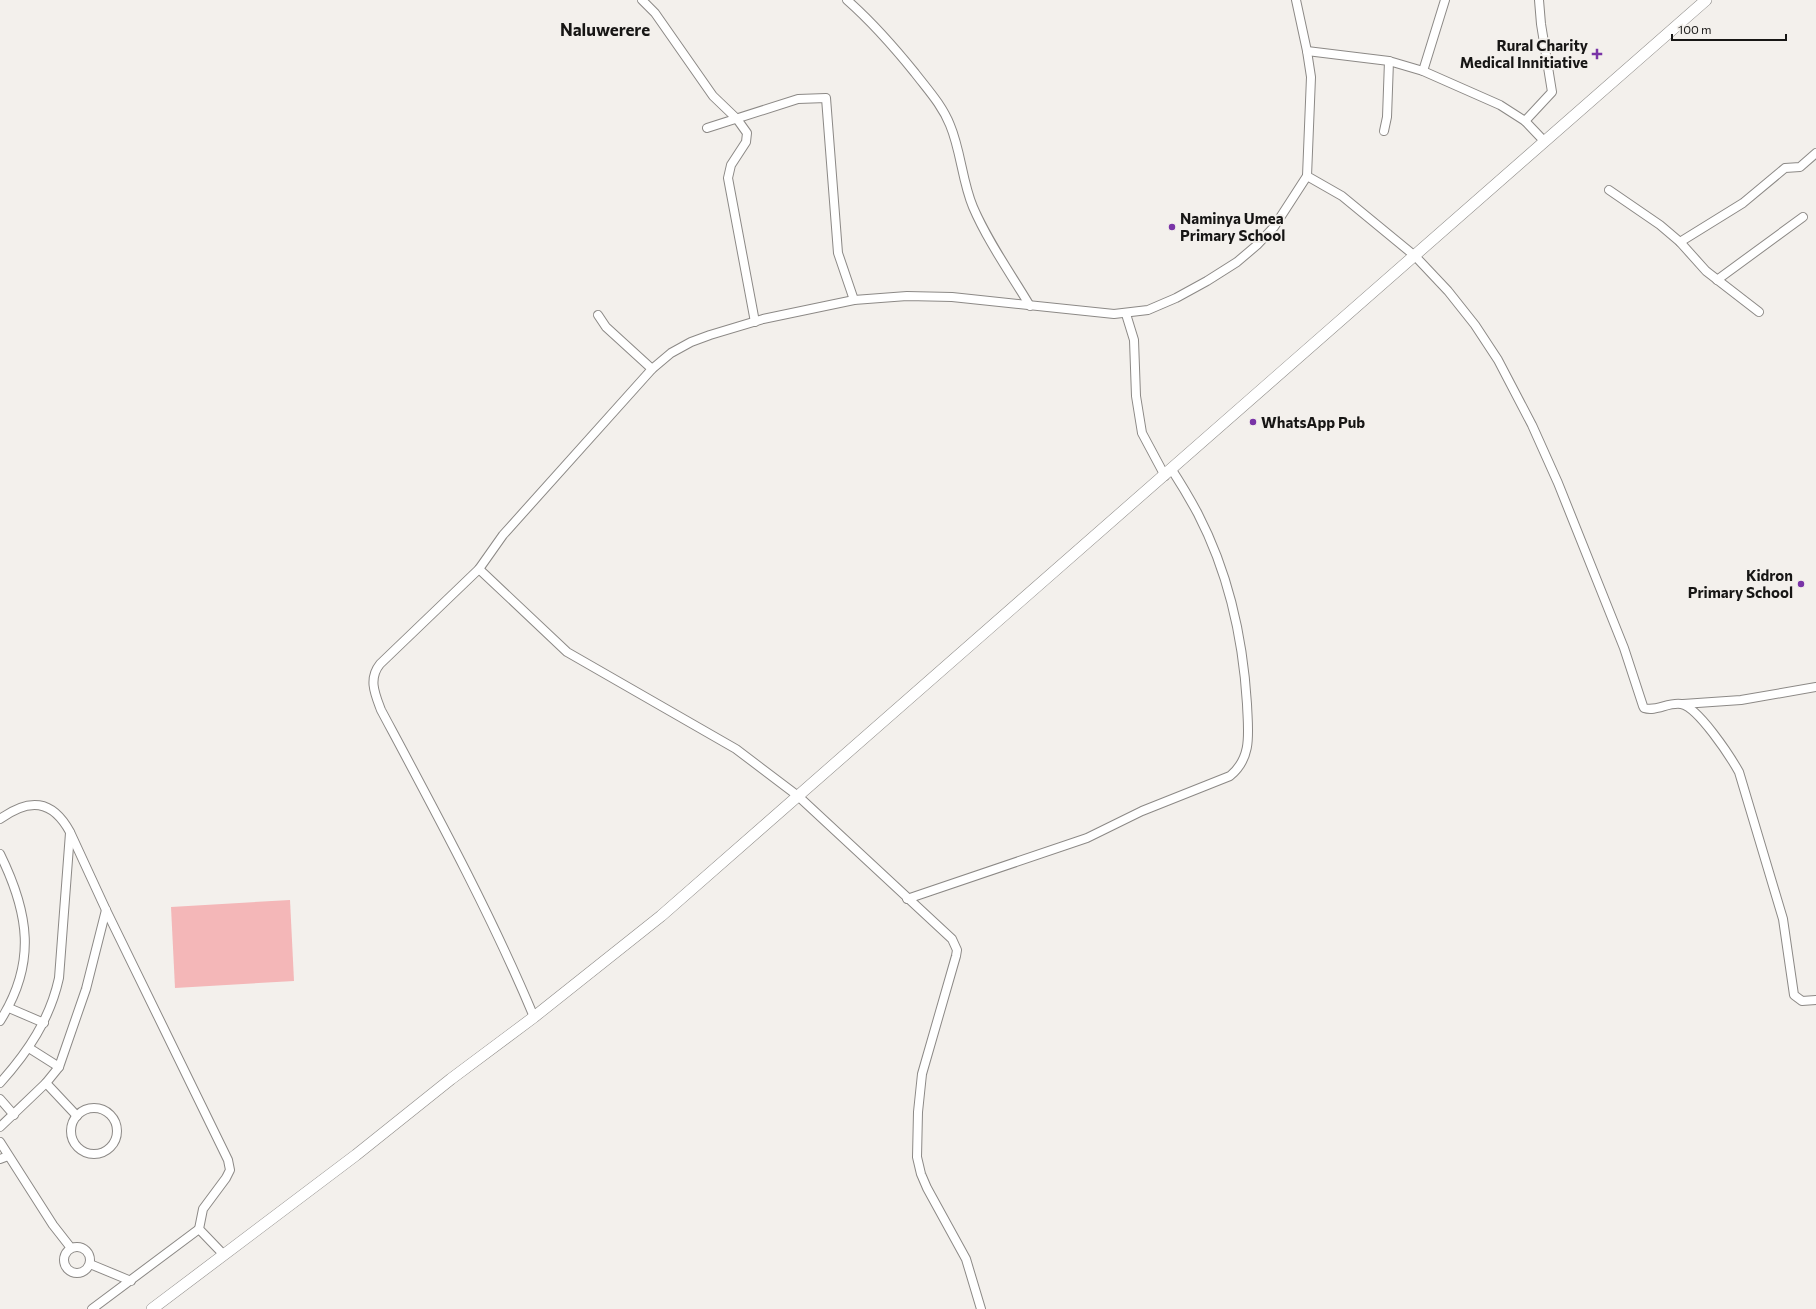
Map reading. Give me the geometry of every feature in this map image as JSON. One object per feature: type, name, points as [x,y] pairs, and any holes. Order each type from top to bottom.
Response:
[{"type":"main road","points":[[152,1309],[356,1155],[451,1079],[534,1017],[661,916],[1169,473],[1706,0]]},
{"type":"street","points":[[642,0],[655,13],[713,96],[737,119],[747,133],[746,142],[731,165],[728,178],[755,322]]},
{"type":"street","points":[[847,0],[864,15],[900,55],[944,112],[951,127],[964,181],[973,206],[982,226],[1030,306]]},
{"type":"street","points":[[534,1017],[518,977],[456,852],[382,710],[374,687],[373,677],[375,670],[479,569],[503,535],[652,369],[671,353],[691,342],[755,322],[813,308],[854,300],[907,296],[952,297],[1030,306],[1126,314],[1148,310],[1176,298],[1237,262],[1258,245],[1274,227],[1307,176],[1311,77],[1308,51],[1296,0]]},
{"type":"street","points":[[1423,71],[1445,0]]},
{"type":"street","points":[[1525,121],[1552,92],[1541,24],[1539,0]]},
{"type":"street","points":[[1308,51],[1389,61],[1423,71],[1500,105],[1525,121],[1545,142]]},
{"type":"street","points":[[1384,131],[1387,117],[1389,61]]},
{"type":"street","points":[[707,128],[798,99],[826,98],[838,253],[854,300]]},
{"type":"street","points":[[1680,242],[1743,203],[1785,168],[1800,166],[1816,153]]},
{"type":"street","points":[[1307,176],[1342,196],[1415,256],[1448,291],[1475,325],[1498,360],[1532,425],[1558,483],[1624,648],[1643,706],[1651,709],[1669,704],[1741,700],[1816,687]]},
{"type":"street","points":[[1609,190],[1660,224],[1680,242],[1706,271],[1759,312]]},
{"type":"street","points":[[1717,280],[1803,218]]},
{"type":"street","points":[[907,899],[1087,838],[1142,811],[1230,776],[1240,768],[1245,758],[1248,744],[1245,681],[1235,618],[1229,593],[1198,515],[1142,434],[1136,396],[1134,340],[1126,314]]},
{"type":"street","points":[[598,315],[606,327],[652,369]]},
{"type":"street","points":[[479,569],[567,652],[736,749],[798,796],[907,899],[952,938],[957,950],[922,1074],[918,1112],[917,1157],[921,1174],[927,1188],[966,1259],[981,1309]]},
{"type":"street","points":[[1682,704],[1700,717],[1731,758],[1739,772],[1783,919],[1794,995],[1802,1001],[1816,1000]]},
{"type":"street","points":[[0,819],[13,810],[37,804],[56,812],[64,821],[228,1160],[230,1170],[226,1178],[203,1209],[199,1229],[92,1309]]},
{"type":"street","points":[[0,1084],[29,1048],[44,1023],[55,995],[59,978],[70,832]]},
{"type":"street","points":[[0,854],[16,890],[22,916],[25,948],[22,971],[9,1008],[0,1021]]},
{"type":"street","points":[[0,1127],[46,1083],[59,1067],[86,989],[106,910]]},
{"type":"street","points":[[9,1008],[44,1023]]},
{"type":"street","points":[[29,1048],[59,1067]]},
{"type":"street","points":[[46,1083],[77,1116]]},
{"type":"street","points":[[0,1100],[14,1115]]},
{"type":"street","points":[[92,1108],[101,1109],[109,1114],[115,1120],[117,1129],[116,1138],[112,1146],[105,1152],[96,1154],[88,1153],[80,1149],[74,1142],[72,1133],[73,1124],[77,1116],[92,1108]]},
{"type":"street","points":[[0,1142],[4,1158],[71,1248]]},
{"type":"street","points":[[199,1229],[223,1254]]},
{"type":"street","points":[[81,1247],[86,1250],[90,1259],[90,1264],[83,1272],[78,1274],[68,1271],[65,1266],[64,1256],[71,1248],[81,1247]]},
{"type":"street","points":[[90,1264],[131,1281]]},
{"type":"shaded area","points":[[290,900],[294,981],[175,988],[171,907]]},
{"type":"place","name":"Rural Charity Medical Innitiative","points":[[1597,54]]},
{"type":"place","name":"Naminya Umea Primary School","points":[[1172,227]]},
{"type":"place","name":"WhatsApp Pub","points":[[1253,422]]},
{"type":"place","name":"Kidron Primary School","points":[[1801,584]]},
{"type":"district","name":"Naluwerere","points":[[605,29]]}]
